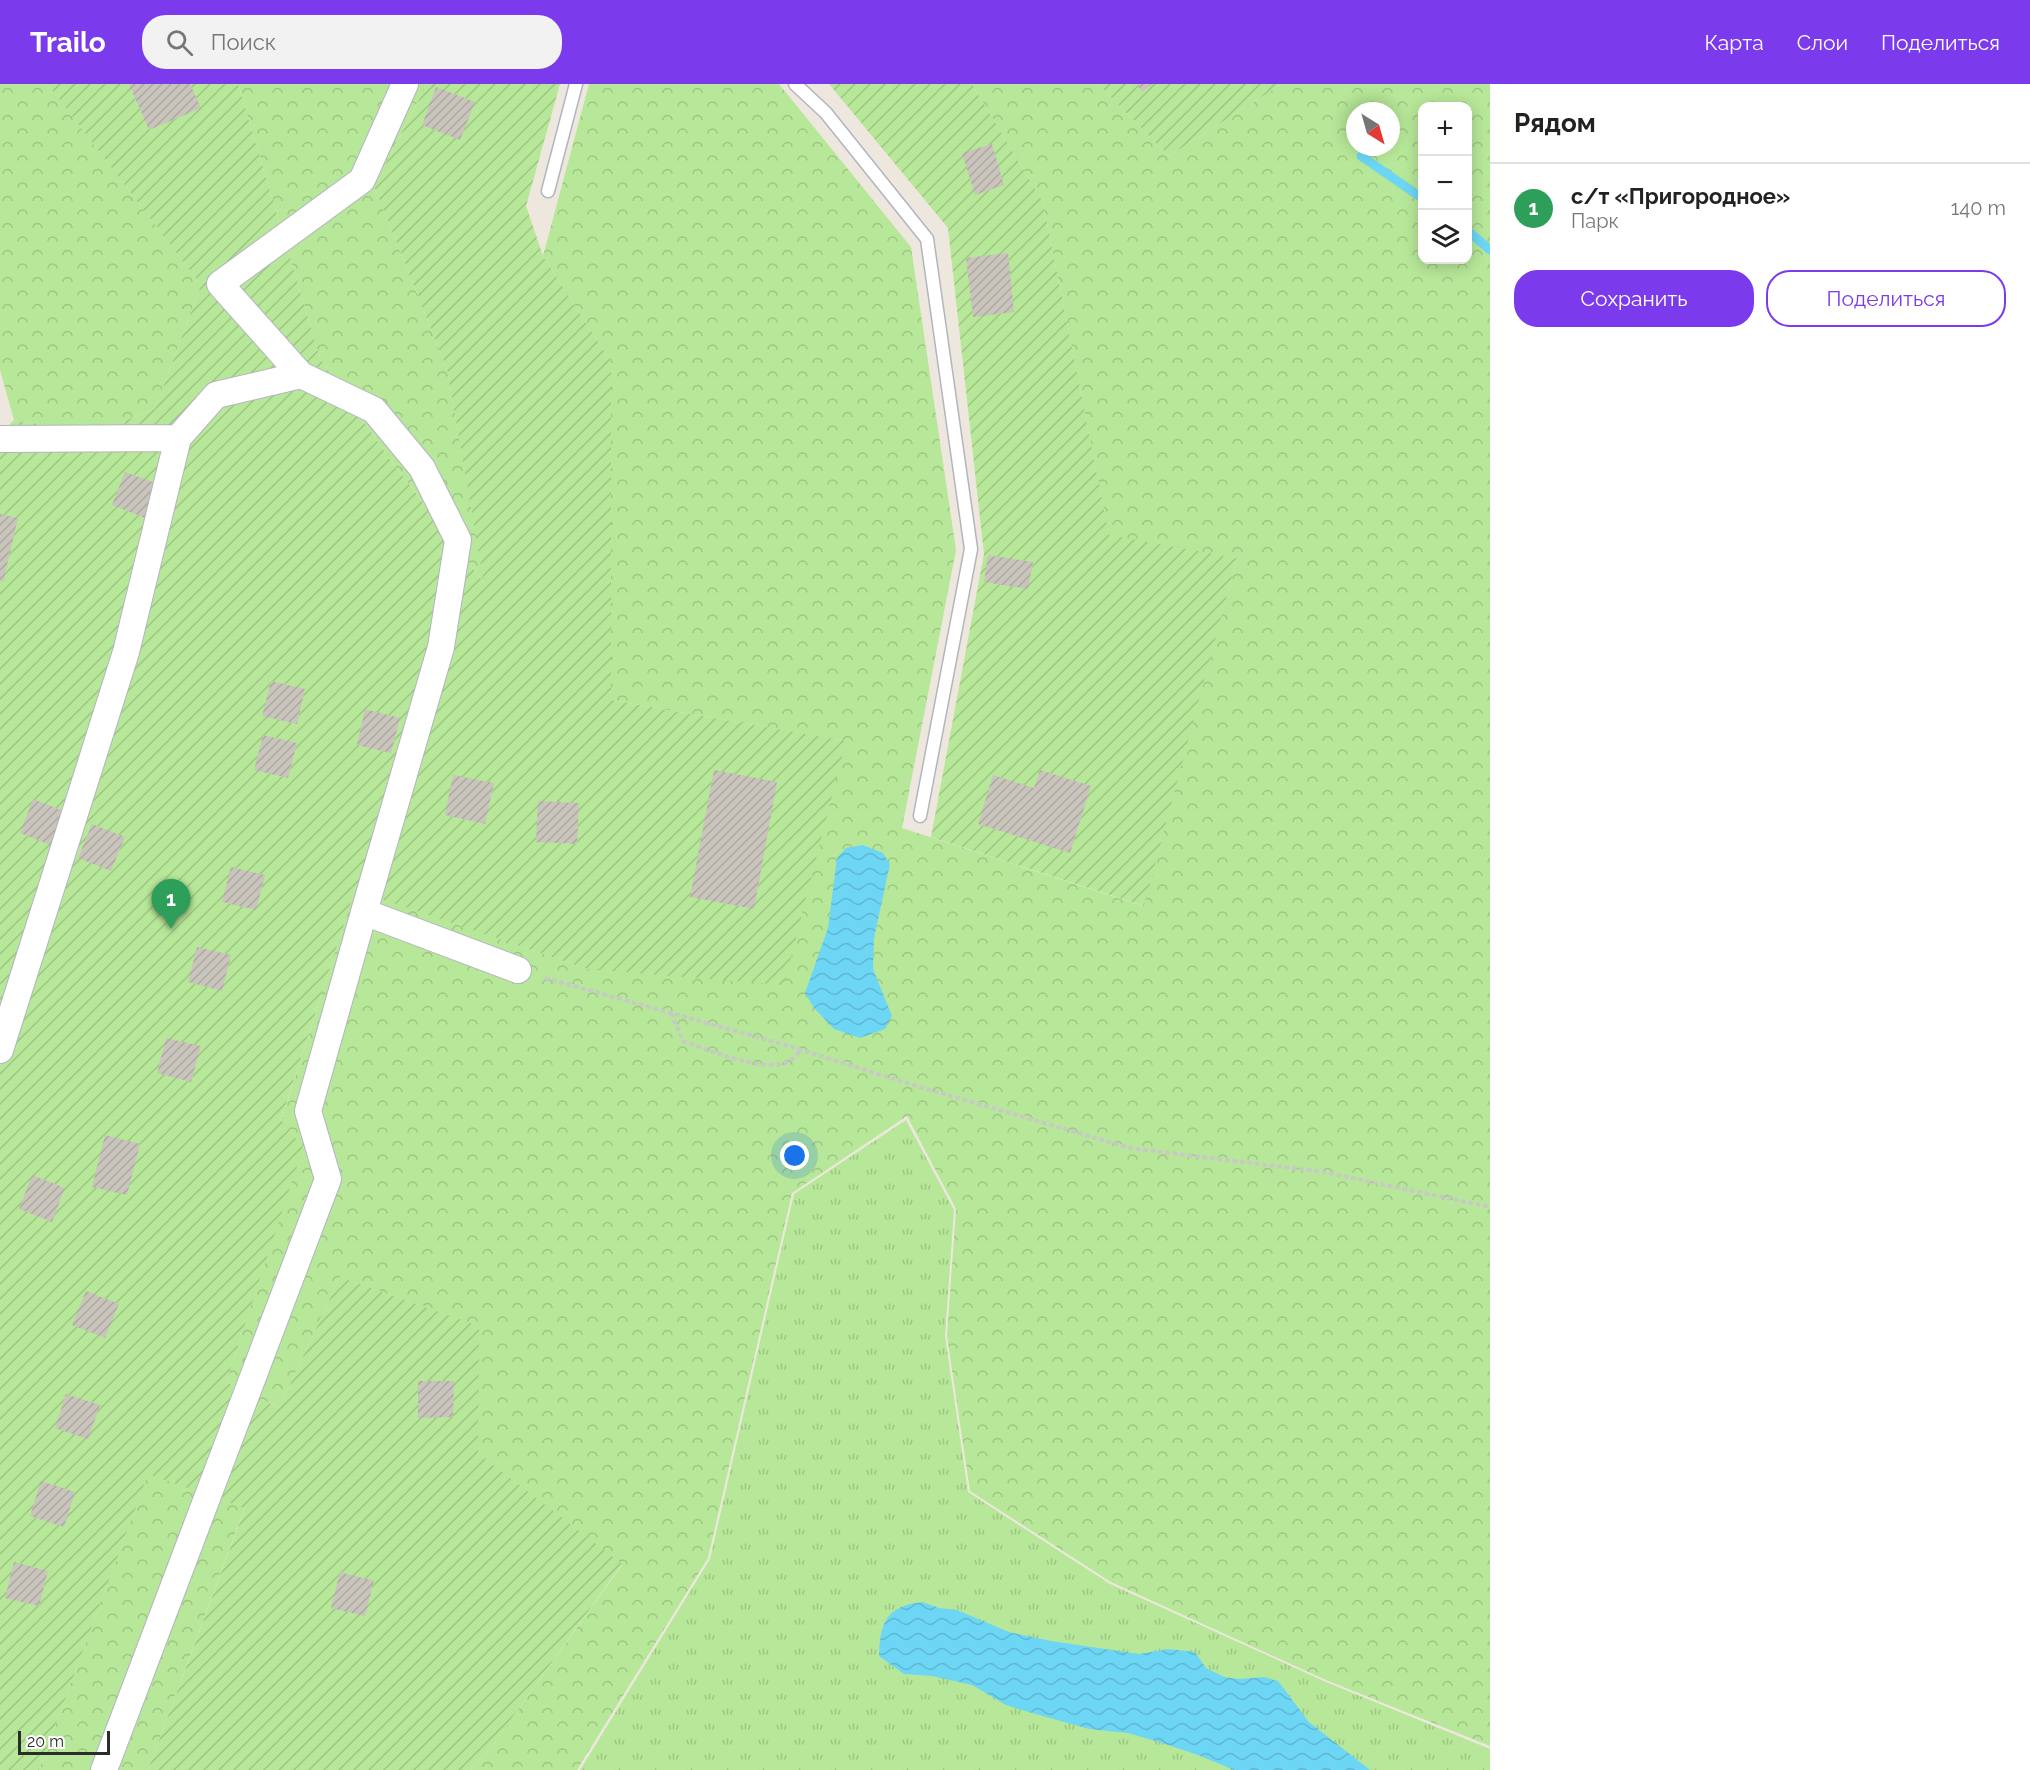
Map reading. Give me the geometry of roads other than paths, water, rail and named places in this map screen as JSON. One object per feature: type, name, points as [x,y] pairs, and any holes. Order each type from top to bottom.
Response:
[{"type":"street","points":[[104,1770],[328,1179],[308,1111],[441,647],[458,540],[422,468],[374,410],[301,375],[220,284],[362,180],[405,84]]},
{"type":"street","points":[[0,1050],[126,652],[178,438],[216,395],[301,375]]},
{"type":"street","points":[[0,439],[178,438]]},
{"type":"street","points":[[364,912],[518,970]]},
{"type":"lane","points":[[548,191],[576,84]]},
{"type":"lane","points":[[795,84],[825,113],[927,239],[971,549],[920,816]]},
{"type":"water","points":[[863,845],[883,853],[890,864],[874,938],[873,969],[892,1016],[885,1029],[860,1038],[834,1029],[814,1008],[805,993],[828,928],[837,858],[846,848]]},
{"type":"water","points":[[922,1602],[939,1608],[957,1610],[1009,1632],[1051,1641],[1139,1654],[1168,1649],[1195,1652],[1206,1668],[1224,1677],[1238,1679],[1264,1677],[1278,1681],[1309,1722],[1370,1770],[1234,1770],[1198,1755],[1128,1733],[1089,1729],[1006,1705],[972,1685],[932,1676],[904,1674],[879,1656],[881,1634],[887,1618],[893,1612],[900,1607]]},
{"type":"waterway","points":[[1361,156],[1418,195]]},
{"type":"waterway","points":[[1472,234],[1490,250]]},
{"type":"place","name":"с/т «Пригородное»","points":[[171,929]]}]
